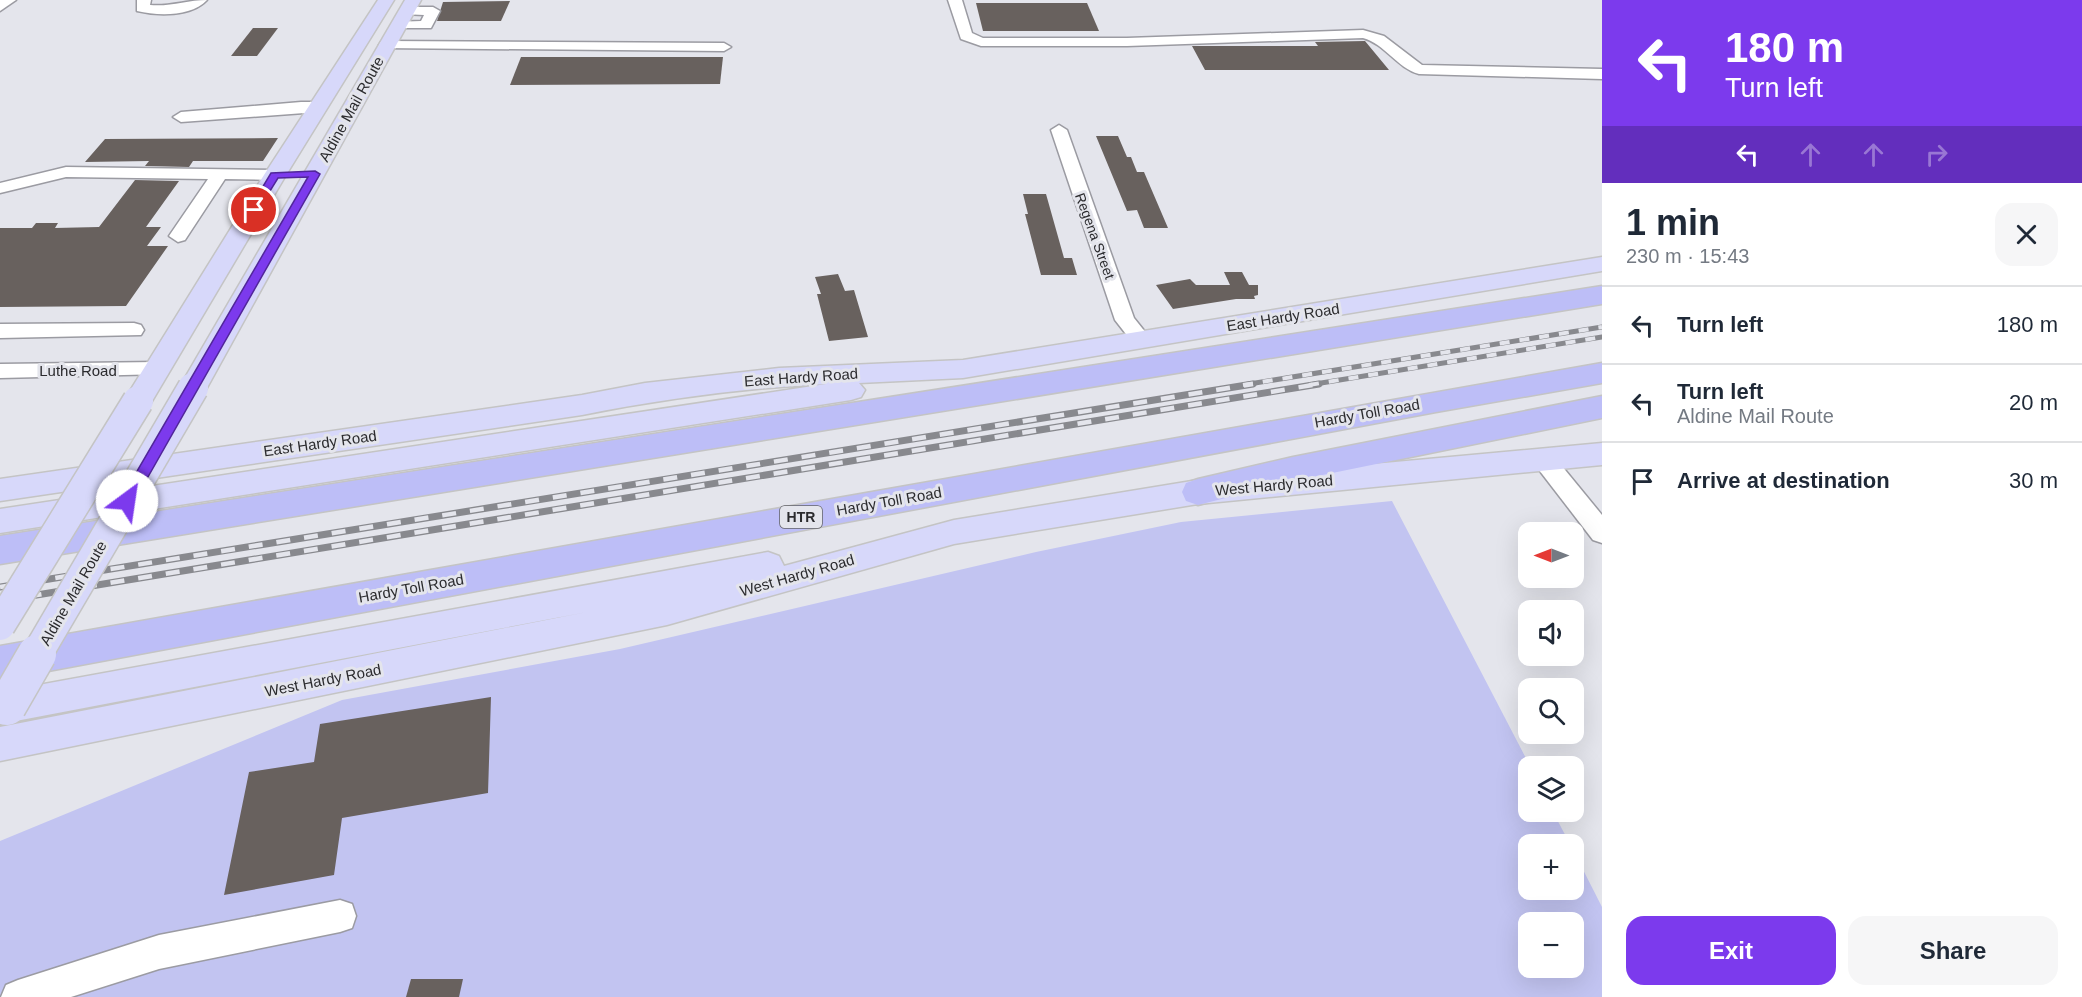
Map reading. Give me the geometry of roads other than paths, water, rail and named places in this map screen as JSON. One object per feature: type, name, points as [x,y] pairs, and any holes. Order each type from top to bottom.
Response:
[{"type":"highway","points":[[0,550],[1602,295]]},
{"type":"highway","name":"Hardy Toll Road","points":[[0,663],[1412,405],[1602,373]]},
{"type":"highway","points":[[1197,492],[1293,469],[1602,407]]},
{"type":"main road","name":"Aldine Mail Route","points":[[0,625],[275,175],[386,0]]},
{"type":"main road","name":"Aldine Mail Route","points":[[2,710],[193,388],[406,12]]},
{"type":"main road","points":[[358,45],[386,45]]},
{"type":"main road","points":[[275,175],[315,174]]},
{"type":"main road","name":"East Hardy Road","points":[[0,490],[582,405],[645,393],[779,377],[963,369],[1140,338],[1347,307],[1602,264]]},
{"type":"main road","points":[[0,521],[359,463],[708,412],[963,369]]},
{"type":"main road","name":"West Hardy Road","points":[[0,744],[667,612],[954,532],[1197,492],[1602,454]]},
{"type":"main road","points":[[2,710],[312,648],[954,532]]},
{"type":"street","points":[[0,7],[9,0]]},
{"type":"street","points":[[144,0],[142,8],[171,10],[193,5],[200,0]]},
{"type":"street","points":[[955,0],[966,36],[981,42],[1127,42],[1362,34],[1382,40],[1403,60],[1419,69],[1602,74]]},
{"type":"street","points":[[386,45],[724,47]]},
{"type":"street","points":[[181,117],[246,112],[275,106],[318,107]]},
{"type":"street","name":"Regena Street","points":[[1059,130],[1125,320],[1140,338]]},
{"type":"street","points":[[0,188],[66,172],[275,175]]},
{"type":"street","points":[[178,236],[220,174]]},
{"type":"street","points":[[0,331],[134,330]]},
{"type":"street","name":"Luthe Road","points":[[0,371],[157,369]]},
{"type":"street","points":[[1544,460],[1602,533]]},
{"type":"street","points":[[18,997],[159,952],[340,916]]},
{"type":"railway","points":[[1243,385],[1602,327]]},
{"type":"railway","points":[[1309,385],[1602,337]]},
{"type":"railway","points":[[0,587],[1253,384]]},
{"type":"railway","points":[[0,601],[1319,384]]}]
